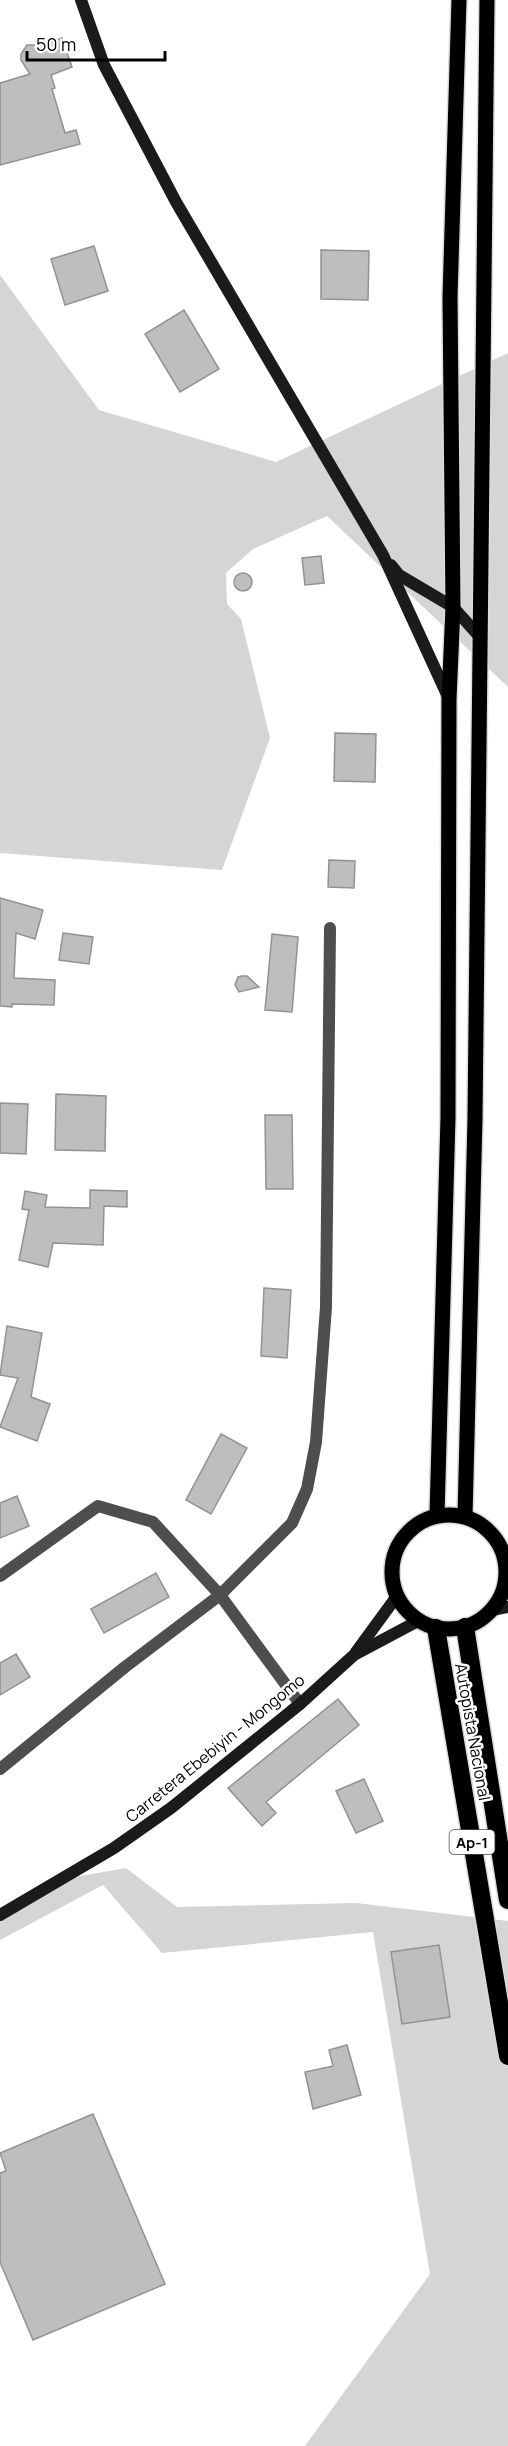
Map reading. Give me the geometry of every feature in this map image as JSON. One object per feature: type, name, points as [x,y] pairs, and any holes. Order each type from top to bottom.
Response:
[{"type":"highway","name":"Autopista Nacional","points":[[465,1627],[508,1900]]},
{"type":"highway","name":"Autopista Nacional","points":[[436,1628],[508,2056]]},
{"type":"main road","points":[[437,1515],[448,1118],[449,699],[453,607],[450,297],[459,0]]},
{"type":"main road","points":[[465,1516],[475,1119],[487,0]]},
{"type":"main road","points":[[437,1515],[465,1516],[489,1530],[503,1553],[507,1567],[500,1597],[492,1610],[480,1621],[465,1627],[436,1628],[418,1621],[406,1611],[397,1596],[391,1571],[397,1546],[413,1526],[437,1515]]},
{"type":"street","points":[[81,0],[104,65],[176,202],[383,555],[449,699]]},
{"type":"street","points":[[383,555],[399,575],[453,607],[479,636]]},
{"type":"street","points":[[0,1769],[125,1667],[220,1595],[292,1523],[308,1490],[316,1443],[326,1307],[330,928]]},
{"type":"street","points":[[0,1576],[98,1506],[153,1522],[220,1595],[300,1704]]},
{"type":"street","name":"Carretera Ebebiyin - Mongomo","points":[[0,1915],[114,1848],[171,1808],[300,1704],[354,1655],[397,1596]]},
{"type":"street","points":[[492,1610],[508,1606]]},
{"type":"street","name":"Carretera Ebebiyin - Mongomo","points":[[354,1655],[418,1621]]},
{"type":"shaded area","points":[[0,275],[99,410],[276,462],[508,353],[508,687],[327,516],[253,549],[226,573],[227,604],[241,619],[270,738],[222,870],[0,853]]},
{"type":"shaded area","points":[[126,1868],[177,1907],[356,1903],[508,1921],[508,2446],[305,2446],[430,2274],[373,1932],[162,1953],[103,1885],[0,1940],[0,1912],[58,1880]]},
{"type":"building","points":[[62,38],[72,67],[51,75],[55,88],[52,89],[65,133],[76,130],[80,144],[0,165],[0,83],[30,74],[21,60],[21,54],[27,45],[43,45]]},
{"type":"building","points":[[94,246],[108,291],[65,305],[51,259]]},
{"type":"building","points":[[321,250],[369,251],[368,300],[321,299]]},
{"type":"building","points":[[184,310],[219,369],[180,392],[145,334]]},
{"type":"building","points":[[321,556],[324,583],[305,585],[302,558]]},
{"type":"building","points":[[239,573],[247,573],[252,578],[250,589],[239,591],[234,586],[234,578]]},
{"type":"building","points":[[335,733],[376,734],[375,782],[334,781]]},
{"type":"building","points":[[329,860],[355,861],[354,888],[328,887]]},
{"type":"building","points":[[0,898],[43,910],[35,939],[16,933],[14,978],[55,980],[54,1005],[0,1006]]},
{"type":"building","points":[[63,933],[93,937],[89,964],[59,960]]},
{"type":"building","points":[[272,934],[298,937],[292,1012],[265,1010]]},
{"type":"building","points":[[247,976],[259,987],[239,992],[235,985],[238,977]]},
{"type":"building","points":[[56,1094],[106,1096],[105,1151],[55,1150]]},
{"type":"building","points":[[0,1103],[28,1104],[26,1154],[0,1153]]},
{"type":"building","points":[[265,1115],[292,1115],[293,1189],[266,1189]]},
{"type":"building","points":[[90,1190],[127,1191],[127,1207],[104,1206],[103,1245],[53,1243],[48,1267],[19,1260],[29,1210],[22,1209],[25,1191],[47,1195],[45,1207],[90,1208]]},
{"type":"building","points":[[264,1288],[291,1290],[287,1358],[261,1356]]},
{"type":"building","points":[[7,1326],[42,1333],[31,1397],[50,1404],[37,1441],[0,1427],[18,1378],[0,1375]]},
{"type":"building","points":[[221,1434],[247,1448],[211,1514],[186,1500]]},
{"type":"building","points":[[17,1496],[29,1526],[0,1538],[0,1503]]},
{"type":"building","points":[[156,1573],[169,1597],[104,1633],[91,1609]]},
{"type":"building","points":[[16,1654],[30,1677],[0,1695],[0,1663]]},
{"type":"building","points":[[338,1699],[359,1725],[266,1802],[276,1813],[262,1826],[228,1788]]},
{"type":"building","points":[[364,1779],[383,1821],[356,1833],[336,1791]]},
{"type":"building","points":[[439,1945],[450,2017],[402,2024],[391,1952]]},
{"type":"building","points":[[347,2045],[361,2095],[313,2109],[305,2072],[333,2066],[329,2050]]},
{"type":"building","points":[[93,2114],[165,2284],[33,2340],[0,2262],[0,2173],[6,2171],[0,2153]]}]
